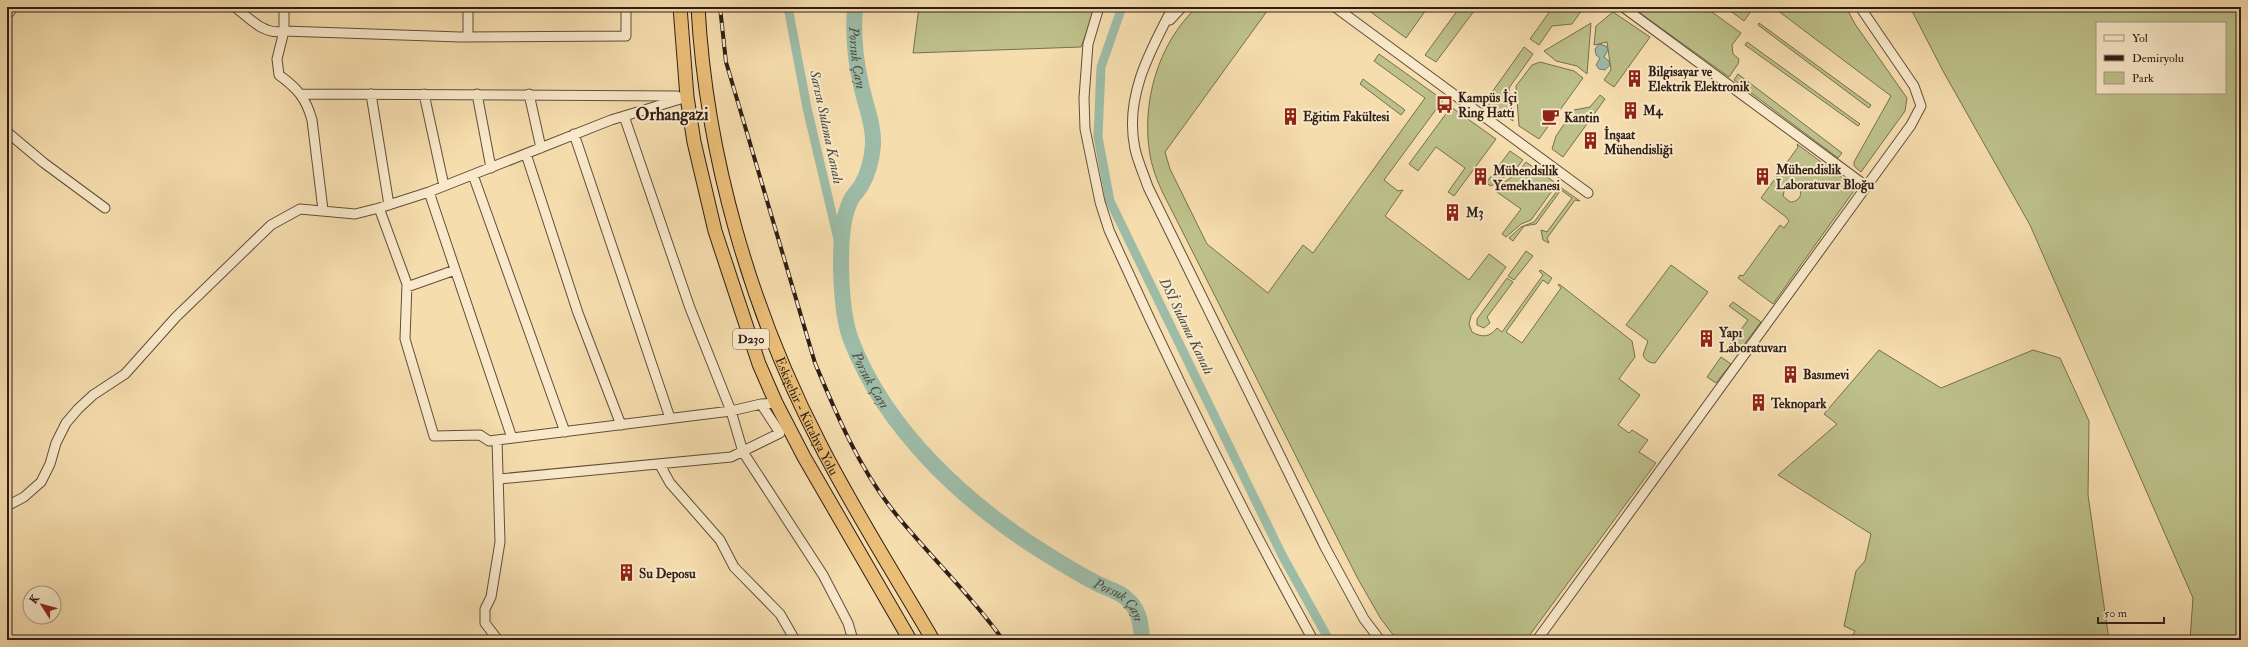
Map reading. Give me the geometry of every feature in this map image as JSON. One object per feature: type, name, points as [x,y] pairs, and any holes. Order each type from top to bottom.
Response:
[{"type":"highway","name":"Eskişehir - Kütahya Yolu","points":[[680,7],[686,96],[694,142],[715,232],[758,364],[776,403],[808,463],[910,640]]},
{"type":"highway","name":"Eskişehir - Kütahya Yolu","points":[[698,7],[704,87],[735,225],[759,302],[792,384],[820,444],[933,640]]},
{"type":"street","points":[[7,15],[14,7]]},
{"type":"street","points":[[235,7],[267,31],[277,33],[284,31],[468,36],[626,36],[626,7]]},
{"type":"street","points":[[284,7],[284,31],[277,59],[279,75],[296,87],[308,106],[312,120],[323,210]]},
{"type":"street","points":[[468,7],[468,36]]},
{"type":"street","points":[[1100,7],[1088,44],[1084,98],[1085,130],[1100,202],[1109,230],[1202,431],[1244,515],[1313,640]]},
{"type":"street","points":[[1173,7],[1141,72],[1132,111],[1135,149],[1148,187],[1325,547],[1364,619],[1380,640]]},
{"type":"street","points":[[1161,30],[1182,7]]},
{"type":"street","points":[[1335,7],[1588,193]]},
{"type":"street","points":[[1623,7],[1866,186]]},
{"type":"street","points":[[1538,640],[1911,125],[1921,106],[1914,86],[1860,7]]},
{"type":"street","points":[[300,94],[686,96]]},
{"type":"street","points":[[371,94],[389,204]]},
{"type":"street","points":[[424,94],[444,186]]},
{"type":"street","points":[[477,94],[491,168]]},
{"type":"street","points":[[528,94],[540,148]]},
{"type":"street","points":[[7,506],[24,497],[41,482],[50,464],[56,443],[66,423],[78,409],[93,395],[125,374],[176,317],[271,225],[300,209],[355,214],[379,208],[429,192],[574,134],[686,96]]},
{"type":"street","points":[[624,116],[690,308],[731,411],[743,452],[823,575],[848,623],[853,640]]},
{"type":"street","points":[[7,132],[44,163],[106,208]]},
{"type":"street","points":[[574,134],[670,418]]},
{"type":"street","points":[[526,154],[578,313],[621,425]]},
{"type":"street","points":[[473,175],[566,432]]},
{"type":"street","points":[[429,192],[512,438]]},
{"type":"street","points":[[379,208],[407,287],[404,326],[405,339],[434,436],[480,435],[489,441],[731,411],[761,404],[776,403]]},
{"type":"street","points":[[407,287],[456,270]]},
{"type":"street","points":[[499,479],[660,465],[731,457],[780,433],[761,404]]},
{"type":"street","points":[[497,440],[500,542],[491,597],[486,609],[485,623],[498,640]]},
{"type":"street","points":[[660,465],[670,484],[720,540],[734,567],[780,614],[795,640]]},
{"type":"green space","points":[[919,7],[1096,7],[1081,47],[913,53]]},
{"type":"green space","points":[[1197,7],[1270,7],[1165,152],[1170,169],[1207,244],[1268,293],[1303,245],[1313,253],[1425,98],[1374,61],[1379,54],[1443,100],[1384,180],[1398,191],[1403,190],[1385,216],[1469,280],[1489,254],[1506,267],[1471,316],[1469,324],[1472,332],[1486,336],[1497,328],[1502,332],[1543,275],[1539,271],[1541,270],[1552,278],[1548,284],[1543,280],[1506,332],[1522,343],[1561,288],[1558,285],[1559,284],[1632,341],[1635,357],[1619,379],[1640,395],[1618,425],[1629,433],[1632,430],[1648,440],[1639,452],[1656,463],[1526,640],[1397,640],[1381,619],[1358,579],[1165,197],[1153,168],[1148,135],[1148,115],[1156,75],[1172,38],[1183,22]]},
{"type":"green space","points":[[1364,7],[1428,7],[1406,38]]},
{"type":"green space","points":[[1460,7],[1477,7],[1436,62],[1425,55]]},
{"type":"green space","points":[[1553,7],[1584,7],[1572,24],[1552,26],[1539,45],[1530,39]]},
{"type":"green space","points":[[1639,7],[1705,7],[1741,33],[1732,45],[1733,54],[1739,59],[1738,64],[1729,77],[1640,13]]},
{"type":"green space","points":[[1725,7],[1754,7],[1744,21]]},
{"type":"green space","points":[[1773,7],[1846,7],[1855,24],[1907,98],[1905,111],[1861,172],[1854,166],[1854,162],[1891,96]]},
{"type":"green space","points":[[1910,7],[2241,7],[2241,640],[2190,640],[2193,598],[2030,225],[1943,71]]},
{"type":"green space","points":[[1613,12],[1650,37],[1614,87],[1604,80],[1611,70],[1607,42],[1594,45],[1596,26]]},
{"type":"green space","points":[[1591,23],[1587,74],[1577,66],[1556,61],[1544,51]]},
{"type":"green space","points":[[1759,23],[1871,105],[1869,108],[1758,25]]},
{"type":"green space","points":[[1747,42],[1860,124],[1858,126],[1745,45]]},
{"type":"green space","points":[[1524,47],[1533,54],[1509,88],[1513,121],[1485,102]]},
{"type":"green space","points":[[1540,62],[1574,71],[1583,78],[1539,139],[1519,126],[1516,86],[1532,65]]},
{"type":"green space","points":[[1738,74],[1842,153],[1838,158],[1734,80]]},
{"type":"green space","points":[[1363,79],[1405,110],[1401,115],[1360,84]]},
{"type":"green space","points":[[1600,95],[1605,99],[1563,157],[1552,149],[1556,136],[1574,110],[1590,107]]},
{"type":"green space","points":[[1451,107],[1496,139],[1454,196],[1448,192],[1465,168],[1436,147],[1418,171],[1409,164]]},
{"type":"green space","points":[[1797,144],[1852,185],[1853,192],[1773,304],[1738,278],[1740,275],[1743,276],[1780,225],[1784,228],[1789,221],[1761,198],[1798,147]],"holes":[[[1790,184],[1798,186],[1801,192],[1800,197],[1796,201],[1790,202],[1783,196],[1785,187]]]},
{"type":"green space","points":[[1510,151],[1523,160],[1515,170],[1491,186],[1486,183]]},
{"type":"green space","points":[[1526,162],[1557,184],[1531,220],[1521,224],[1506,237],[1502,234],[1521,209],[1494,190],[1518,172]]},
{"type":"green space","points":[[1560,187],[1580,201],[1575,200],[1547,238],[1549,243],[1543,240],[1541,230],[1547,232],[1572,198],[1561,190],[1536,224],[1524,226],[1513,241],[1509,238],[1521,227],[1534,222]]},
{"type":"green space","points":[[1526,251],[1533,256],[1514,280],[1508,276]]},
{"type":"green space","points":[[1671,265],[1708,292],[1655,363],[1653,363],[1648,361],[1643,355],[1648,341],[1626,325]]},
{"type":"green space","points":[[1507,278],[1513,282],[1487,317],[1490,323],[1484,328],[1477,325],[1477,319]]},
{"type":"green space","points":[[1733,302],[1761,322],[1737,354],[1728,347],[1748,320],[1729,306]]},
{"type":"green space","points":[[1879,350],[1941,388],[2033,350],[2060,358],[2089,421],[2088,495],[2109,640],[1850,640],[1855,631],[1844,626],[1856,571],[1865,561],[1871,534],[1778,475],[1837,424],[1824,414]]},
{"type":"green space","points":[[1721,357],[1731,364],[1716,383],[1707,377]]},
{"type":"shaded area","points":[[1599,44],[1606,46],[1608,50],[1604,57],[1609,61],[1610,65],[1605,70],[1599,69],[1596,65],[1600,58],[1596,55],[1595,49]]},
{"type":"waterway","name":"Sarısu Sulama Kanalı","points":[[788,7],[807,108],[841,252]]},
{"type":"waterway","name":"Porsuk Çayı","points":[[855,7],[854,36],[856,56],[859,75],[871,122],[873,145],[868,171],[861,186],[850,202],[843,231],[841,250],[842,291],[847,327],[851,340],[866,373],[885,405],[907,435],[932,463],[959,489],[1018,535],[1073,570],[1126,598],[1133,605],[1138,614],[1142,640]]},
{"type":"waterway","name":"DSİ Sulama Kanalı","points":[[1122,7],[1101,67],[1098,137],[1110,201],[1282,555],[1329,640]]},
{"type":"railway","points":[[720,7],[726,62],[815,363],[831,401],[848,438],[868,474],[891,508],[976,606],[1003,640]]},
{"type":"place","name":"Bilgisayar ve Elektrik Elektronik","points":[[1635,78]]},
{"type":"place","name":"Kampüs İçi Ring Hattı","points":[[1445,104]]},
{"type":"place","name":"M4","points":[[1630,110]]},
{"type":"place","name":"Eğitim Fakültesi","points":[[1290,116]]},
{"type":"place","name":"Kantin","points":[[1551,117]]},
{"type":"place","name":"İnşaat Mühendisliği","points":[[1591,141]]},
{"type":"place","name":"Mühendislik Laboratuvar Bloğu","points":[[1763,176]]},
{"type":"place","name":"Mühendsilik Yemekhanesi","points":[[1480,177]]},
{"type":"place","name":"M3","points":[[1453,212]]},
{"type":"place","name":"Yapı Laboratuvarı","points":[[1706,339]]},
{"type":"place","name":"Basımevi","points":[[1790,374]]},
{"type":"place","name":"Teknopark","points":[[1758,403]]},
{"type":"place","name":"Su Deposu","points":[[626,573]]},
{"type":"district","name":"Orhangazi","points":[[672,114]]}]
